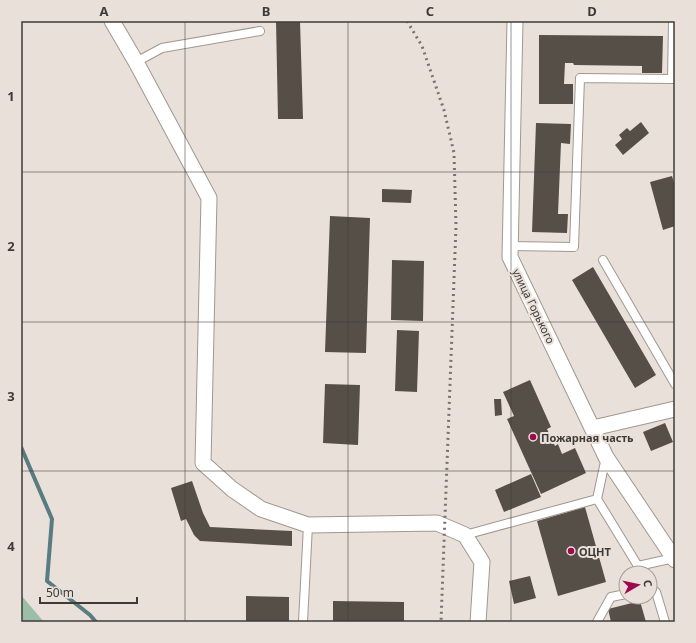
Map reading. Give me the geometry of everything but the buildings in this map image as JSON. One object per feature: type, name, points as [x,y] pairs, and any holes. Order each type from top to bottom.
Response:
[{"type":"street","points":[[112,21],[210,198],[204,463],[232,489],[261,509],[308,525],[437,522],[465,535],[482,562],[478,622]]},
{"type":"street","name":"улица Горького","points":[[515,21],[510,257],[606,456],[674,559]]},
{"type":"street","points":[[593,428],[675,409]]},
{"type":"lane","points":[[510,246],[574,247],[580,78],[674,79],[673,21]]},
{"type":"lane","points":[[136,62],[162,48],[260,31]]},
{"type":"lane","points":[[603,260],[675,384]]},
{"type":"lane","points":[[606,456],[597,499],[638,566],[674,559]]},
{"type":"lane","points":[[465,535],[597,499]]},
{"type":"lane","points":[[303,622],[308,525]]},
{"type":"lane","points":[[597,622],[611,597],[618,596]]},
{"type":"lane","points":[[658,599],[665,622]]},
{"type":"green space","points":[[21,595],[44,622],[21,622]]},
{"type":"waterway","points":[[21,447],[52,519],[47,581],[90,615],[96,622]]},
{"type":"railway","points":[[407,21],[422,46],[444,110],[454,153],[456,226],[441,622]]},
{"type":"place","name":"Пожарная часть","points":[[533,437]]},
{"type":"place","name":"ОЦНТ","points":[[571,551]]}]
